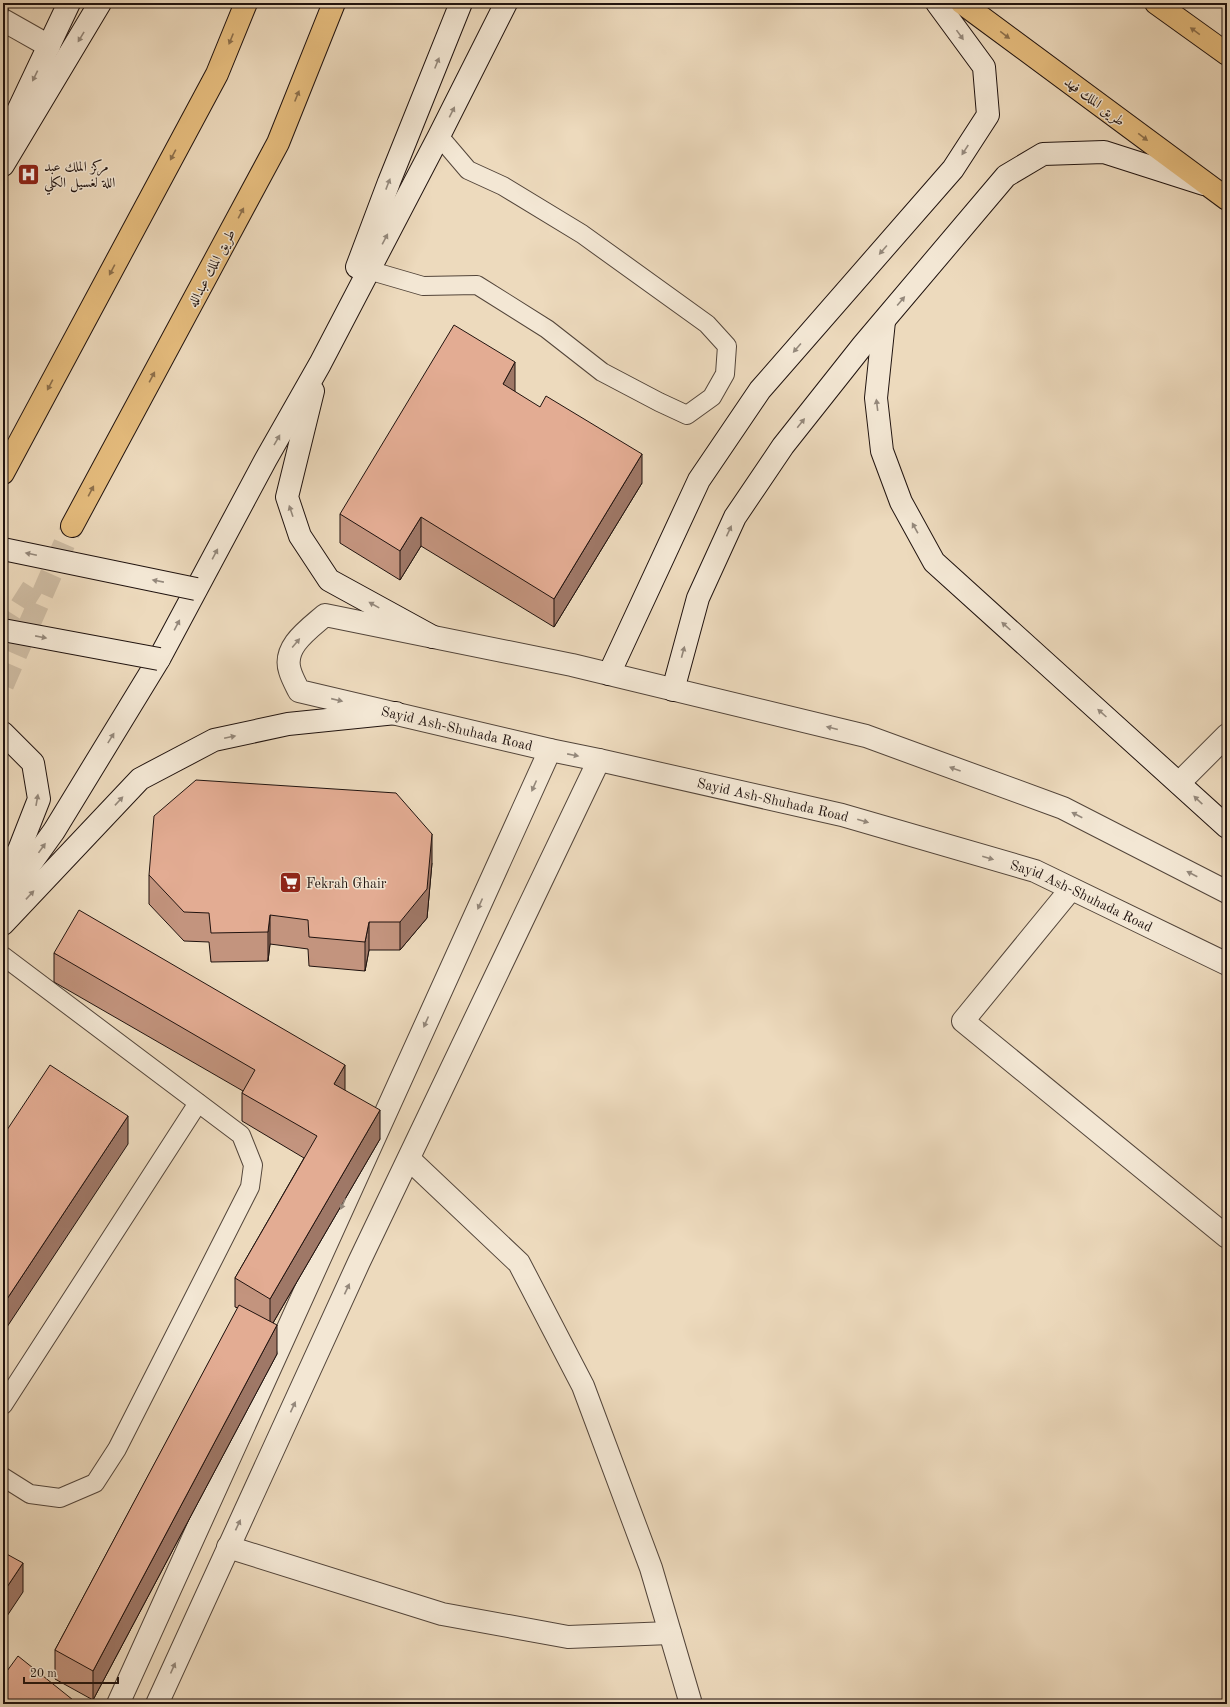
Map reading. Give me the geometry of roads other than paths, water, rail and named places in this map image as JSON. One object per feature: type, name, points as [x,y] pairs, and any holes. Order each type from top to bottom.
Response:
[{"type":"main road","points":[[3,473],[217,74],[246,3]]},
{"type":"main road","name":"طريق الملك عبدالله","points":[[72,526],[278,143],[334,3]]},
{"type":"main road","name":"طريق الملك فهد","points":[[962,3],[1227,199]]},
{"type":"main road","points":[[1156,3],[1227,54]]},
{"type":"street","points":[[3,142],[69,3]]},
{"type":"street","points":[[3,165],[100,3]]},
{"type":"street","points":[[462,3],[389,182],[320,364],[286,497],[300,536],[329,580],[432,636],[609,674],[866,736],[1056,806],[1227,892]]},
{"type":"street","points":[[3,902],[54,832],[159,659],[266,459],[320,364],[439,136],[506,3]]},
{"type":"street","points":[[609,674],[699,480],[760,390],[953,169],[988,114],[984,67],[937,3]]},
{"type":"street","points":[[3,20],[49,46]]},
{"type":"street","points":[[673,690],[698,598],[735,517],[783,446],[884,321],[1006,176],[1043,154],[1104,152],[1140,162],[1210,186]]},
{"type":"street","points":[[884,321],[876,398],[882,451],[901,502],[934,562],[1227,827]]},
{"type":"street","points":[[3,549],[196,589]]},
{"type":"street","name":"Sayid Ash-Shuhada Road","points":[[432,636],[325,615],[305,632],[290,651],[289,670],[299,691],[550,750],[842,815],[1035,871],[1227,964]]},
{"type":"street","points":[[3,630],[159,659]]},
{"type":"street","points":[[3,924],[140,779],[214,740],[288,724],[396,713]]},
{"type":"street","points":[[3,733],[33,763],[39,799],[19,850],[3,878]]},
{"type":"street","points":[[1180,783],[1227,735]]},
{"type":"street","points":[[118,1704],[550,750]]},
{"type":"street","points":[[157,1704],[359,1262],[599,760]]},
{"type":"street","points":[[1071,889],[962,1021],[1227,1237]]},
{"type":"street","points":[[409,1159],[519,1263],[583,1386],[651,1568],[691,1704]]},
{"type":"street","points":[[228,1547],[442,1614],[568,1637],[670,1632]]},
{"type":"lane","points":[[368,270],[422,286],[477,285],[547,329],[602,372],[658,402],[687,415],[712,397],[725,374],[727,346],[707,324],[582,234],[503,186],[468,170],[439,136]]},
{"type":"lane","points":[[3,956],[241,1135],[253,1165],[250,1187],[117,1449],[95,1483],[60,1498],[30,1494],[3,1477]]},
{"type":"lane","points":[[3,1406],[198,1103]]},
{"type":"tunnel","points":[[3,685],[72,526]]},
{"type":"tunnel","points":[[3,634],[36,582]]},
{"type":"place","name":"مركز الملك عبد اللة لغسيل الكلي","points":[[29,174]]},
{"type":"place","name":"Fekrah Ghair","points":[[290,883]]}]
